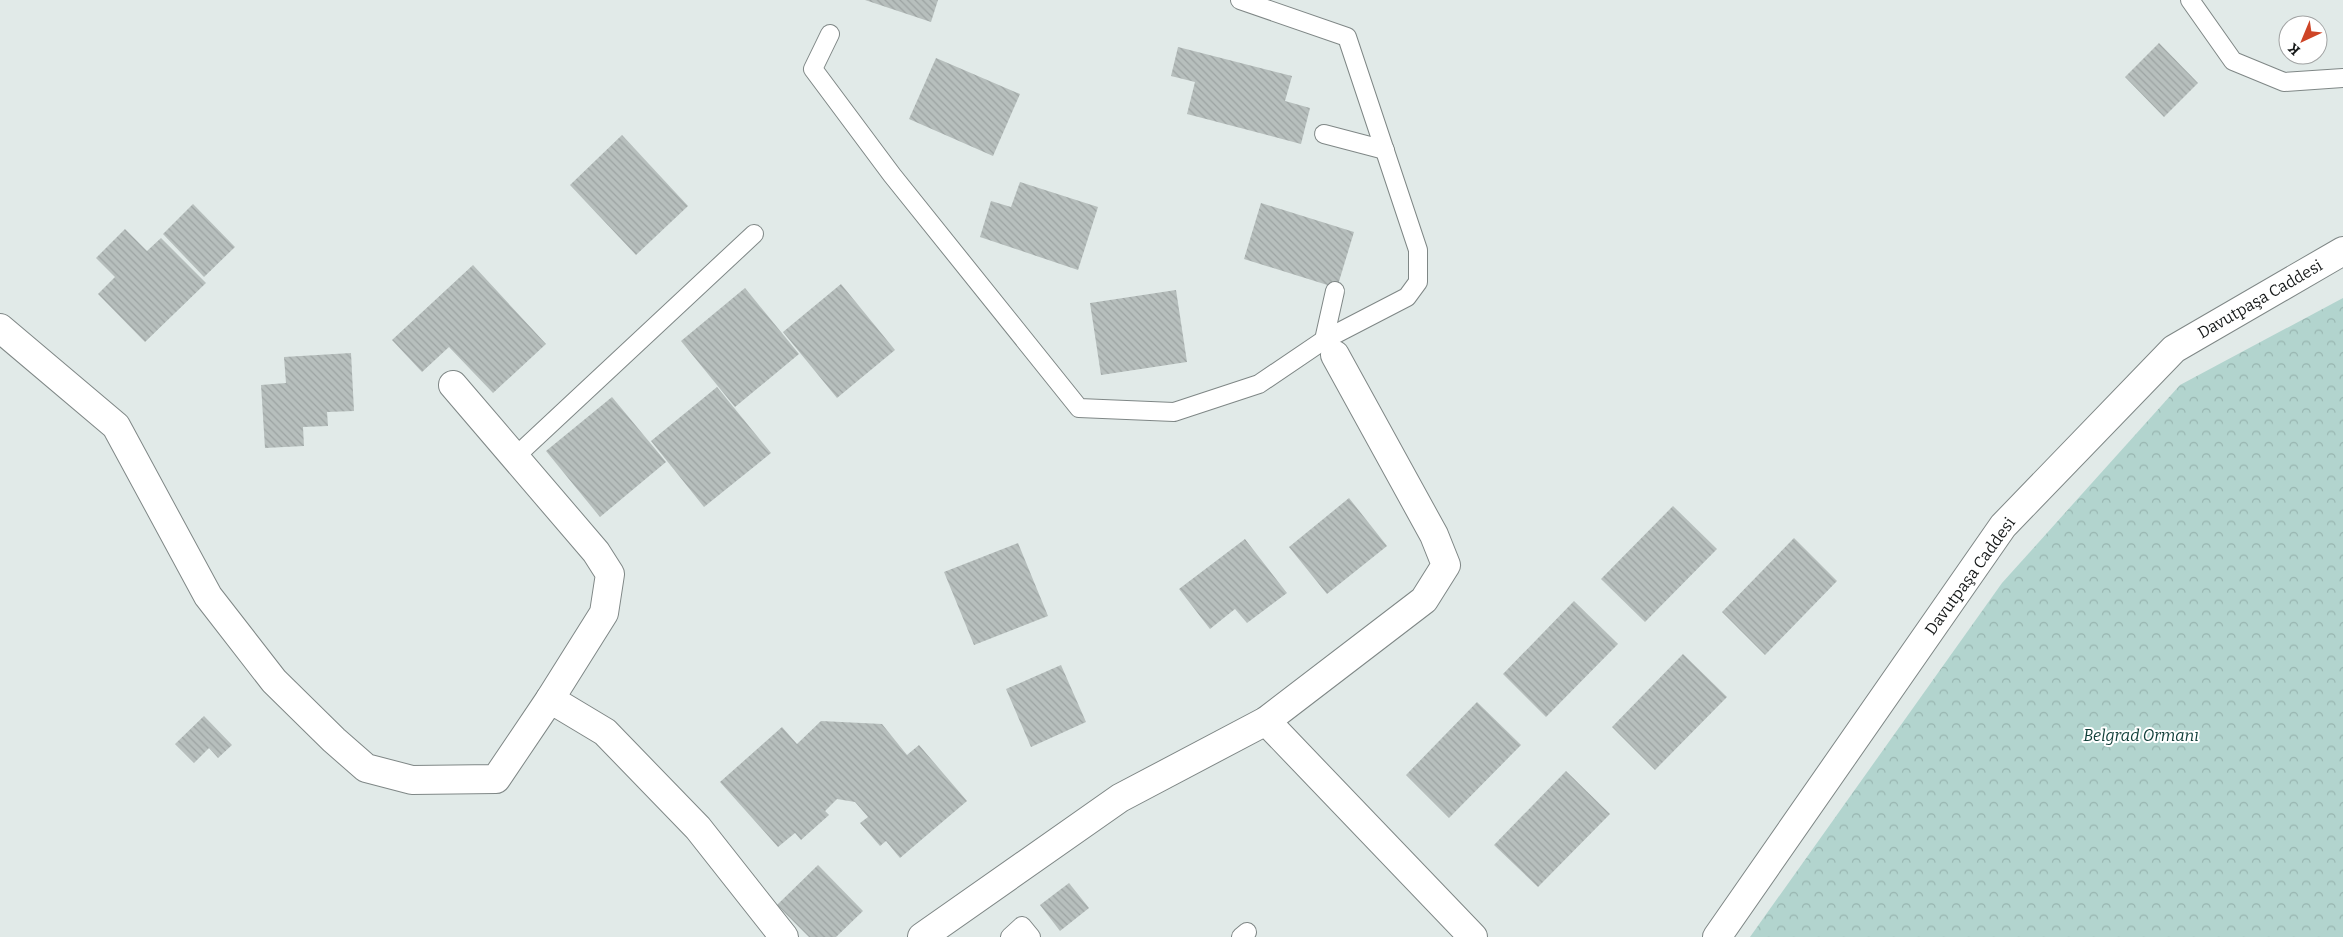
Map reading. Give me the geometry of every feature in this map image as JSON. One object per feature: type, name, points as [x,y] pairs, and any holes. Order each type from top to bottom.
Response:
[{"type":"street","name":"Davutpaşa Caddesi","points":[[1717,937],[2003,526],[2174,349],[2343,251]]},
{"type":"street","points":[[0,328],[116,426],[208,596],[274,680],[334,740],[366,768],[412,780],[496,779],[550,699],[604,613],[610,574],[596,552],[453,385]]},
{"type":"street","points":[[922,937],[1120,798],[1266,721],[1424,600],[1446,565],[1434,535],[1330,347]]},
{"type":"street","points":[[550,699],[605,732],[698,828],[784,937]]},
{"type":"street","points":[[1266,721],[1473,937]]},
{"type":"lane","points":[[830,34],[813,69],[892,175],[1079,408],[1174,412],[1259,384],[1330,347],[1407,297],[1418,282],[1418,250],[1347,37],[1240,0]]},
{"type":"lane","points":[[2190,0],[2233,61],[2284,82],[2343,78]]},
{"type":"lane","points":[[1324,134],[1385,150]]},
{"type":"lane","points":[[515,457],[754,234]]},
{"type":"lane","points":[[1330,347],[1335,291]]},
{"type":"lane","points":[[1010,937],[1022,926],[1031,937]]},
{"type":"green space","name":"Belgrad Ormanı","points":[[2343,298],[2343,937],[1750,937],[2002,583],[2180,385]]},
{"type":"building","points":[[865,0],[938,0],[931,22]]},
{"type":"building","points":[[2159,43],[2198,83],[2164,117],[2125,77]]},
{"type":"building","points":[[1178,47],[1292,76],[1285,101],[1310,108],[1301,144],[1187,114],[1195,82],[1171,76]]},
{"type":"building","points":[[936,58],[1020,94],[993,156],[909,119]]},
{"type":"building","points":[[622,135],[688,206],[636,255],[570,185]]},
{"type":"building","points":[[1020,182],[1098,207],[1078,270],[980,237],[991,201],[1011,207]]},
{"type":"building","points":[[1261,203],[1354,232],[1337,288],[1244,259]]},
{"type":"building","points":[[193,204],[235,247],[204,277],[163,234]]},
{"type":"building","points":[[125,229],[147,251],[161,238],[206,283],[145,342],[98,294],[115,277],[96,258]]},
{"type":"building","points":[[473,265],[546,344],[493,393],[449,347],[422,372],[392,340]]},
{"type":"building","points":[[841,284],[895,350],[837,398],[783,332]]},
{"type":"building","points":[[745,288],[799,354],[735,407],[681,341]]},
{"type":"building","points":[[1176,290],[1187,362],[1101,375],[1090,303]]},
{"type":"building","points":[[351,353],[354,411],[327,412],[328,426],[303,427],[304,446],[265,448],[261,385],[286,383],[284,357]]},
{"type":"building","points":[[717,387],[771,453],[704,507],[651,441]]},
{"type":"building","points":[[612,397],[666,462],[600,517],[546,451]]},
{"type":"building","points":[[1349,498],[1387,546],[1327,594],[1289,547]]},
{"type":"building","points":[[1673,506],[1717,549],[1645,622],[1601,579]]},
{"type":"building","points":[[1794,538],[1837,581],[1765,655],[1722,612]]},
{"type":"building","points":[[1245,539],[1287,593],[1247,623],[1235,609],[1210,629],[1179,589]]},
{"type":"building","points":[[1018,543],[1048,616],[974,645],[944,572]]},
{"type":"building","points":[[1574,601],[1618,644],[1546,717],[1503,674]]},
{"type":"building","points":[[1683,654],[1727,697],[1655,770],[1612,727]]},
{"type":"building","points":[[1061,665],[1086,722],[1031,747],[1006,689]]},
{"type":"building","points":[[1477,702],[1521,745],[1449,818],[1406,775]]},
{"type":"building","points":[[204,716],[232,745],[218,758],[209,748],[194,763],[175,744]]},
{"type":"building","points":[[821,721],[882,724],[907,755],[919,745],[967,801],[900,858],[886,841],[880,846],[860,823],[868,817],[855,802],[837,799],[825,811],[829,815],[801,840],[795,833],[778,847],[720,782],[782,727],[797,744]]},
{"type":"building","points":[[1566,771],[1610,814],[1538,887],[1494,845]]},
{"type":"building","points":[[818,865],[863,911],[836,937],[809,937],[777,905]]},
{"type":"building","points":[[1069,883],[1089,908],[1060,931],[1040,905]]}]
